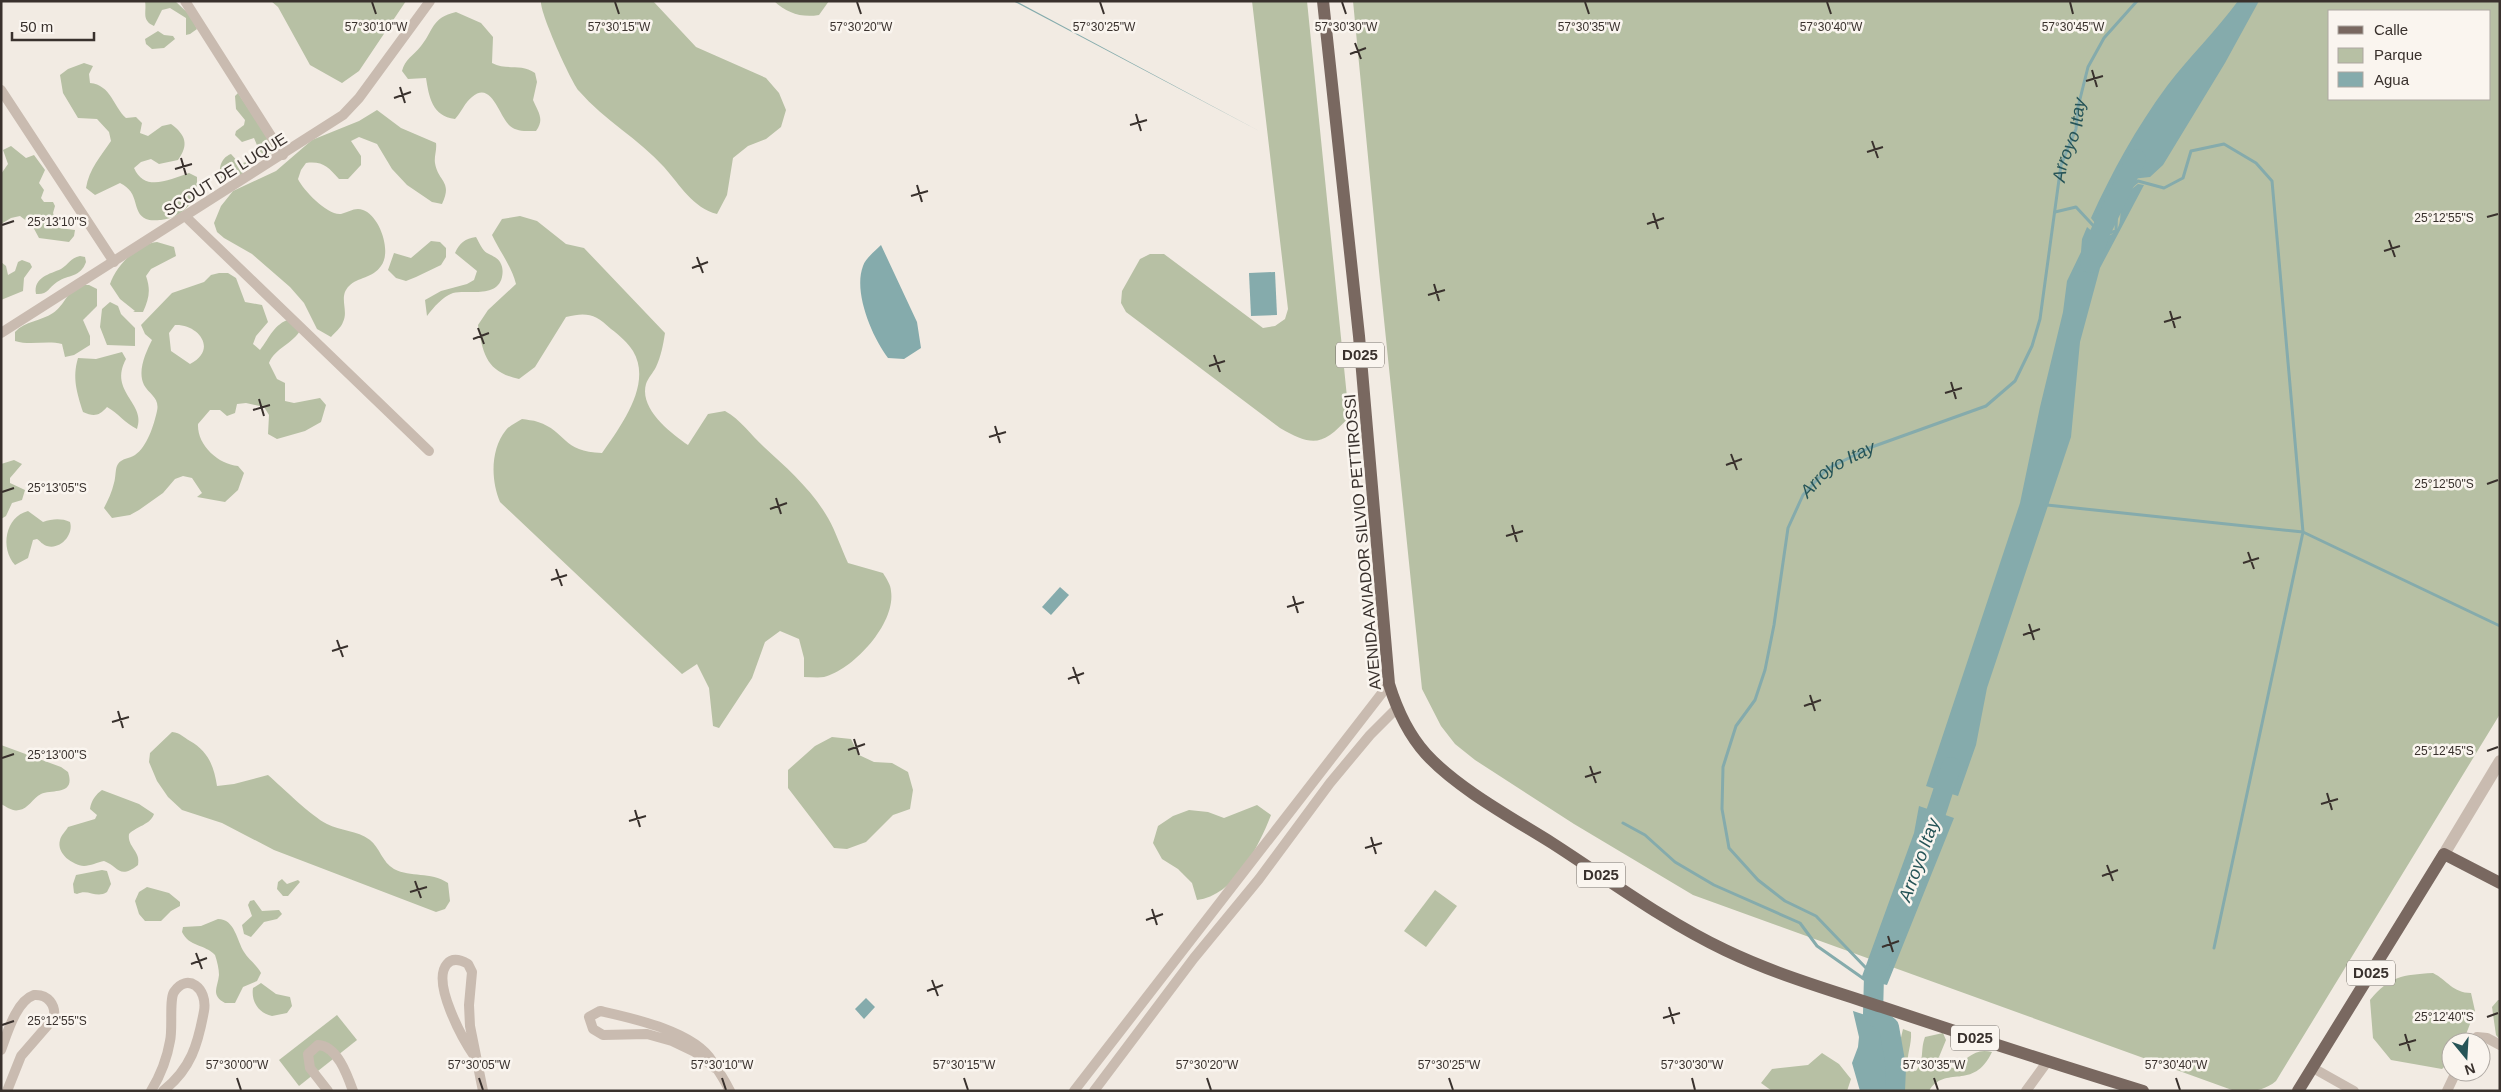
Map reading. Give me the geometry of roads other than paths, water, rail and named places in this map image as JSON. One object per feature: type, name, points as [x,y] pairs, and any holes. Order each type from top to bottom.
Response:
[{"type":"main road","name":"AVENIDA AVIADOR SILVIO PETTIROSSI","points":[[1323,1],[1359,336],[1389,684],[1397,708],[1408,729],[1426,754],[1456,780],[1524,826],[1674,921],[1724,950],[1782,974],[2047,1062],[2143,1091]]},
{"type":"main road","points":[[2444,854],[2500,883]]},
{"type":"main road","name":"D025","points":[[2298,1091],[2444,854]]},
{"type":"street","points":[[185,1],[283,155]]},
{"type":"street","name":"SCOUT DE LUQUE","points":[[1,333],[283,155],[351,108],[430,1]]},
{"type":"street","points":[[1,90],[114,262]]},
{"type":"street","points":[[186,216],[429,451]]},
{"type":"street","points":[[1074,1091],[1389,684]]},
{"type":"street","points":[[1094,1091],[1162,1000],[1259,879],[1330,783],[1370,735],[1397,708]]},
{"type":"street","points":[[2444,854],[2500,761]]},
{"type":"street","points":[[475,1056],[454,1020],[443,982],[443,970],[449,962],[455,960],[468,964],[472,972],[469,1005],[475,1056],[483,1091]]},
{"type":"street","points":[[150,1091],[166,1061],[170,1041],[172,997],[180,986],[189,984],[197,986],[203,992],[205,1002],[197,1047],[180,1076],[163,1091]]},
{"type":"street","points":[[1150,992],[1162,1000]]},
{"type":"street","points":[[1,1050],[6,1034],[21,1006],[34,995],[48,999],[54,1006],[54,1018],[21,1056],[7,1091]]},
{"type":"street","points":[[715,1068],[695,1052],[672,1041],[647,1034],[603,1035],[593,1029],[589,1017],[600,1011],[660,1026],[687,1039],[712,1060],[730,1091]]},
{"type":"street","points":[[328,1091],[308,1062],[308,1054],[318,1045],[326,1046],[333,1051],[354,1091]]},
{"type":"street","points":[[2026,1091],[2047,1062]]},
{"type":"street","points":[[2313,1068],[2354,1091]]},
{"type":"water","points":[[1013,1],[1016,1],[1261,132]]},
{"type":"water","points":[[2238,1],[2259,1],[2225,63],[2163,165],[2150,177],[2131,179],[2120,187],[2112,198],[2112,227],[2102,232],[2091,218],[2107,184],[2135,134],[2167,86]]},
{"type":"water","points":[[2138,184],[2144,185],[2100,268],[2080,342],[2071,437],[1987,688],[1976,745],[1958,796],[1926,786],[2020,503],[2040,407],[2063,312],[2067,281],[2081,252],[2082,239],[2087,227],[2101,239],[2115,232],[2118,228],[2123,196]]},
{"type":"water","points":[[881,245],[917,322],[921,348],[904,359],[888,358],[870,327],[862,301],[860,288],[864,263]]},
{"type":"water","points":[[1275,272],[1277,315],[1251,316],[1249,273]]},
{"type":"water","points":[[1060,587],[1069,595],[1051,615],[1042,607]]},
{"type":"water","points":[[1919,806],[1954,818],[1887,985],[1861,979],[1914,833]]},
{"type":"water","points":[[866,998],[875,1007],[864,1019],[855,1009]]},
{"type":"water","points":[[1852,1007],[1893,1022],[1899,1066],[1899,1091],[1860,1091],[1852,1063],[1858,1047],[1859,1037]]},
{"type":"waterway","name":"Arroyo Itay","points":[[1867,969],[1816,916],[1785,901],[1758,880],[1729,848],[1722,809],[1723,767],[1736,726],[1755,700],[1765,670],[1774,625],[1788,528],[1803,495],[1827,469],[1869,448],[1986,406],[2015,381],[2032,346],[2040,319],[2061,165],[2076,129],[2078,107],[2088,67],[2104,38],[2137,1]]},
{"type":"waterway","points":[[2055,212],[2076,207],[2102,235],[2116,231],[2117,198],[2138,181],[2164,188],[2183,178],[2191,151],[2224,144],[2256,163],[2272,181],[2303,532],[2500,626]]},
{"type":"waterway","name":"Arroyo Itay","points":[[2090,263],[2100,233],[2136,159]]},
{"type":"waterway","points":[[2047,505],[2303,532],[2214,948]]},
{"type":"waterway","name":"Arroyo Itay","points":[[1928,837],[1951,767]]},
{"type":"waterway","points":[[1623,823],[1645,835],[1675,862],[1714,885],[1800,923],[1817,946],[1874,986]]},
{"type":"waterway","name":"Arroyo Itay","points":[[1882,957],[1874,976],[1873,1014],[1889,1027],[1896,1067],[1895,1091]]}]
